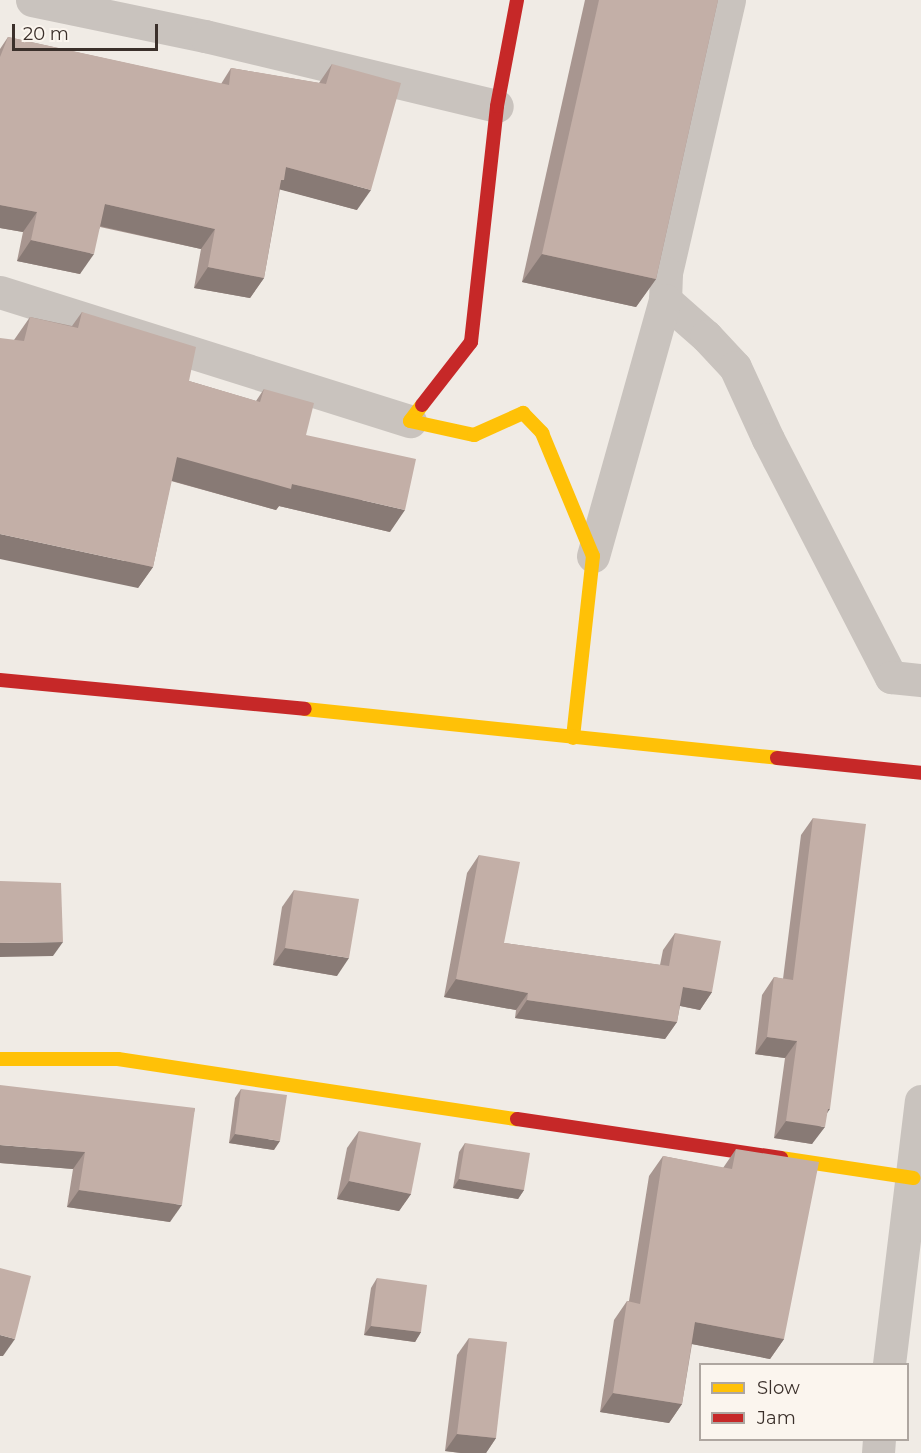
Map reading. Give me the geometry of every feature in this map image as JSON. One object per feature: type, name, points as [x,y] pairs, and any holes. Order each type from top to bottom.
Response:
[{"type":"street","points":[[32,0],[205,36],[497,106]]},
{"type":"street","points":[[410,421],[471,342],[497,106],[516,0]]},
{"type":"street","points":[[573,738],[593,556],[665,300],[666,273],[729,0]]},
{"type":"street","points":[[0,292],[410,421],[474,435],[523,413],[542,433],[593,556]]},
{"type":"street","points":[[665,300],[706,336],[735,367],[768,440],[891,677],[921,681]]},
{"type":"street","points":[[0,680],[152,693],[921,773]]},
{"type":"street","points":[[0,1059],[118,1059],[913,1178]]},
{"type":"street","points":[[889,1363],[921,1101]]},
{"type":"building","points":[[599,0],[718,0],[656,279],[542,254]]},
{"type":"building","points":[[8,37],[229,85],[231,68],[326,84],[332,64],[401,83],[371,190],[286,167],[284,180],[281,180],[264,278],[208,267],[215,229],[105,204],[94,254],[31,240],[37,212],[0,205],[0,57]]},
{"type":"building","points":[[82,312],[196,347],[189,381],[260,402],[264,389],[314,403],[306,435],[416,459],[405,510],[292,484],[291,489],[177,457],[153,567],[0,534],[0,338],[24,341],[30,317],[78,328]]},
{"type":"building","points":[[813,818],[866,824],[830,1109],[828,1109],[825,1127],[786,1121],[797,1041],[767,1037],[774,977],[793,980]]},
{"type":"building","points":[[479,855],[520,862],[504,943],[669,966],[675,933],[721,941],[712,992],[683,987],[677,1022],[527,1000],[528,993],[456,979]]},
{"type":"building","points":[[0,881],[61,883],[63,942],[0,943]]},
{"type":"building","points":[[294,890],[359,899],[349,958],[285,948]]},
{"type":"building","points":[[0,1085],[195,1108],[182,1205],[79,1190],[85,1152],[0,1145]]},
{"type":"building","points":[[241,1089],[287,1095],[280,1141],[235,1134]]},
{"type":"building","points":[[359,1131],[421,1143],[411,1194],[349,1181]]},
{"type":"building","points":[[465,1143],[530,1153],[524,1190],[459,1179]]},
{"type":"building","points":[[736,1149],[819,1162],[784,1339],[695,1322],[682,1404],[613,1393],[627,1301],[640,1304],[663,1156],[732,1169]]},
{"type":"building","points":[[0,1268],[31,1276],[15,1339],[0,1335]]},
{"type":"building","points":[[377,1278],[427,1285],[421,1332],[371,1326]]},
{"type":"building","points":[[469,1338],[507,1342],[496,1438],[457,1434]]},
{"type":"traffic: slow","points":[[422,405],[410,421],[474,435],[523,413],[542,433],[593,556],[573,738]]},
{"type":"traffic: slow","points":[[305,709],[777,758]]},
{"type":"traffic: slow","points":[[0,1059],[118,1059],[517,1119]]},
{"type":"traffic: slow","points":[[781,1158],[913,1178]]},
{"type":"traffic: jam","points":[[422,405],[471,342],[497,106],[517,0]]},
{"type":"traffic: jam","points":[[0,680],[305,709]]},
{"type":"traffic: jam","points":[[777,758],[921,773]]},
{"type":"traffic: jam","points":[[517,1119],[781,1158]]}]
